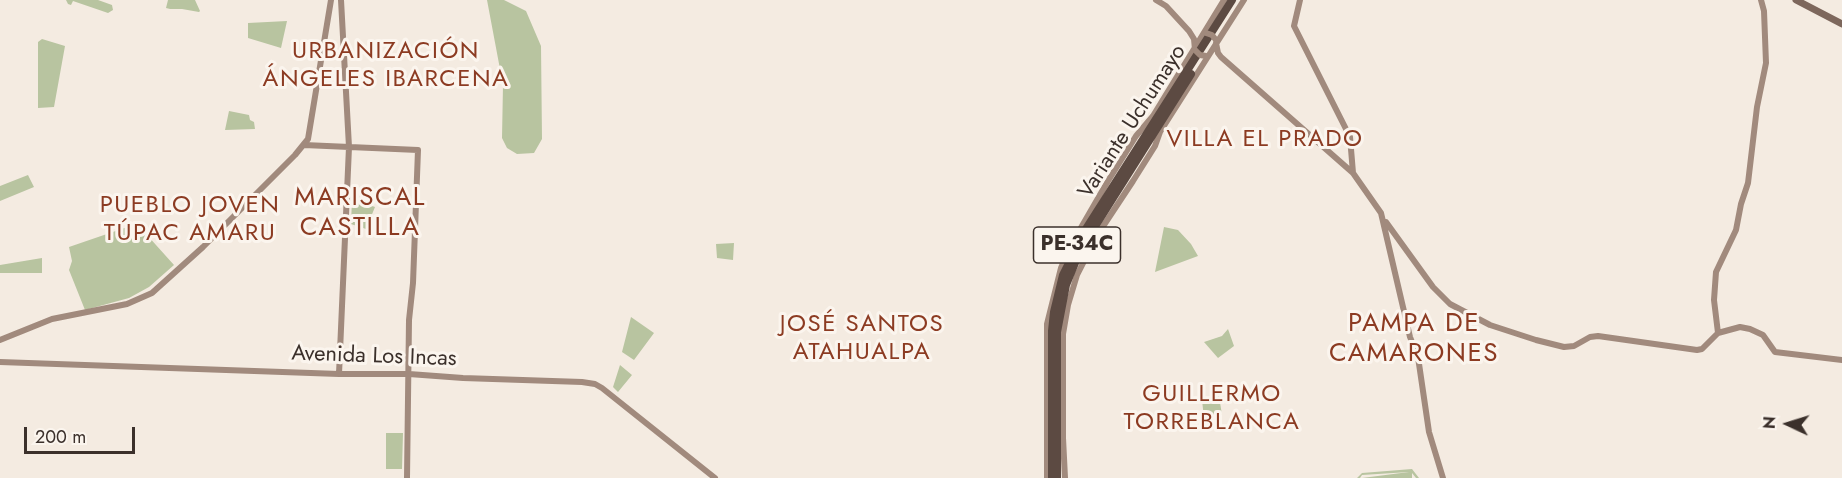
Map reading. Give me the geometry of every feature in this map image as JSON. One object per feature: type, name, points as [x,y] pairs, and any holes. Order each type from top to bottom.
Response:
[{"type":"highway","name":"Variante Uchumayo","points":[[1052,478],[1052,340],[1054,312],[1063,275],[1086,229],[1232,0]]},
{"type":"highway","name":"Variante Uchumayo","points":[[1057,478],[1057,332],[1062,303],[1077,258],[1238,0]]},
{"type":"highway","points":[[1106,198],[1112,182],[1152,116]]},
{"type":"highway","points":[[1102,215],[1120,195],[1160,132]]},
{"type":"highway","points":[[1057,436],[1064,478]]},
{"type":"main road","points":[[1796,0],[1842,24]]},
{"type":"street","points":[[0,340],[52,319],[127,304],[152,293],[203,248],[304,146],[310,130],[331,0]]},
{"type":"street","points":[[339,374],[349,147],[341,0]]},
{"type":"street","points":[[1156,0],[1166,6],[1189,31],[1194,39],[1195,49],[1200,55],[1221,57]]},
{"type":"street","points":[[1047,478],[1047,324],[1057,280],[1071,245],[1132,142],[1152,116],[1224,0]]},
{"type":"street","points":[[1064,478],[1063,334],[1073,286],[1088,250],[1147,159],[1160,132],[1244,0]]},
{"type":"street","points":[[1300,0],[1293,26],[1350,137],[1353,173]]},
{"type":"street","points":[[1718,333],[1714,293],[1716,272],[1736,230],[1748,183],[1757,107],[1766,63],[1764,11],[1761,0]]},
{"type":"street","points":[[1189,31],[1196,35],[1205,33],[1212,35],[1221,57],[1353,173],[1378,209],[1384,222],[1410,337],[1418,357],[1429,432],[1443,478]]},
{"type":"street","points":[[304,146],[418,150],[413,283],[409,320],[407,478]]},
{"type":"street","points":[[1384,222],[1433,286],[1450,304],[1490,325],[1536,340],[1564,347],[1574,346],[1590,337],[1598,336],[1697,350],[1702,349],[1718,333],[1733,328],[1750,329],[1762,335],[1775,352],[1842,360]]},
{"type":"street","name":"Avenida Los Incas","points":[[0,362],[339,374],[409,374],[595,384],[715,478]]},
{"type":"green space","points":[[66,0],[98,0],[112,5],[113,10],[108,13],[73,1],[71,5]]},
{"type":"green space","points":[[168,0],[195,0],[200,11],[166,8]]},
{"type":"green space","points":[[487,0],[504,0],[526,11],[541,46],[542,139],[534,153],[517,154],[507,148],[502,138],[503,85]]},
{"type":"green space","points":[[287,21],[281,48],[248,38],[248,23]]},
{"type":"green space","points":[[42,39],[65,46],[54,107],[38,108],[38,42]]},
{"type":"green space","points":[[229,111],[249,115],[250,120],[254,122],[255,129],[225,130]]},
{"type":"green space","points":[[28,175],[34,187],[0,201],[0,186]]},
{"type":"green space","name":"MARISCAL CASTILLA","points":[[352,199],[375,207],[366,229],[351,224]]},
{"type":"green space","points":[[136,224],[174,265],[149,287],[129,298],[85,310],[69,270],[72,261],[69,247]]},
{"type":"green space","points":[[1164,227],[1178,230],[1198,256],[1155,272]]},
{"type":"green space","points":[[734,243],[733,260],[717,258],[716,244]]},
{"type":"green space","points":[[42,258],[42,273],[0,273],[0,265]]},
{"type":"green space","points":[[631,317],[654,333],[634,360],[622,352]]},
{"type":"green space","points":[[1228,329],[1234,346],[1218,358],[1204,342],[1222,336]]},
{"type":"green space","points":[[620,365],[632,375],[618,392],[613,387]]},
{"type":"green space","points":[[1219,396],[1222,415],[1204,418],[1202,400]]},
{"type":"green space","points":[[386,433],[403,433],[402,469],[386,469]]},
{"type":"green space","points":[[1412,469],[1419,478],[1412,473],[1412,478],[1362,478],[1409,472],[1362,475],[1357,478],[1362,473]]},
{"type":"district","name":"URBANIZACIÓN ÁNGELES IBARCENA","points":[[386,66]]},
{"type":"district","name":"VILLA EL PRADO","points":[[1265,140]]},
{"type":"district","name":"MARISCAL CASTILLA","points":[[360,214]]},
{"type":"district","name":"PUEBLO JOVEN TÚPAC AMARU","points":[[190,220]]},
{"type":"district","name":"JOSÉ SANTOS ATAHUALPA","points":[[862,339]]},
{"type":"district","name":"PAMPA DE CAMARONES","points":[[1414,340]]},
{"type":"district","name":"GUILLERMO TORREBLANCA","points":[[1212,409]]}]
